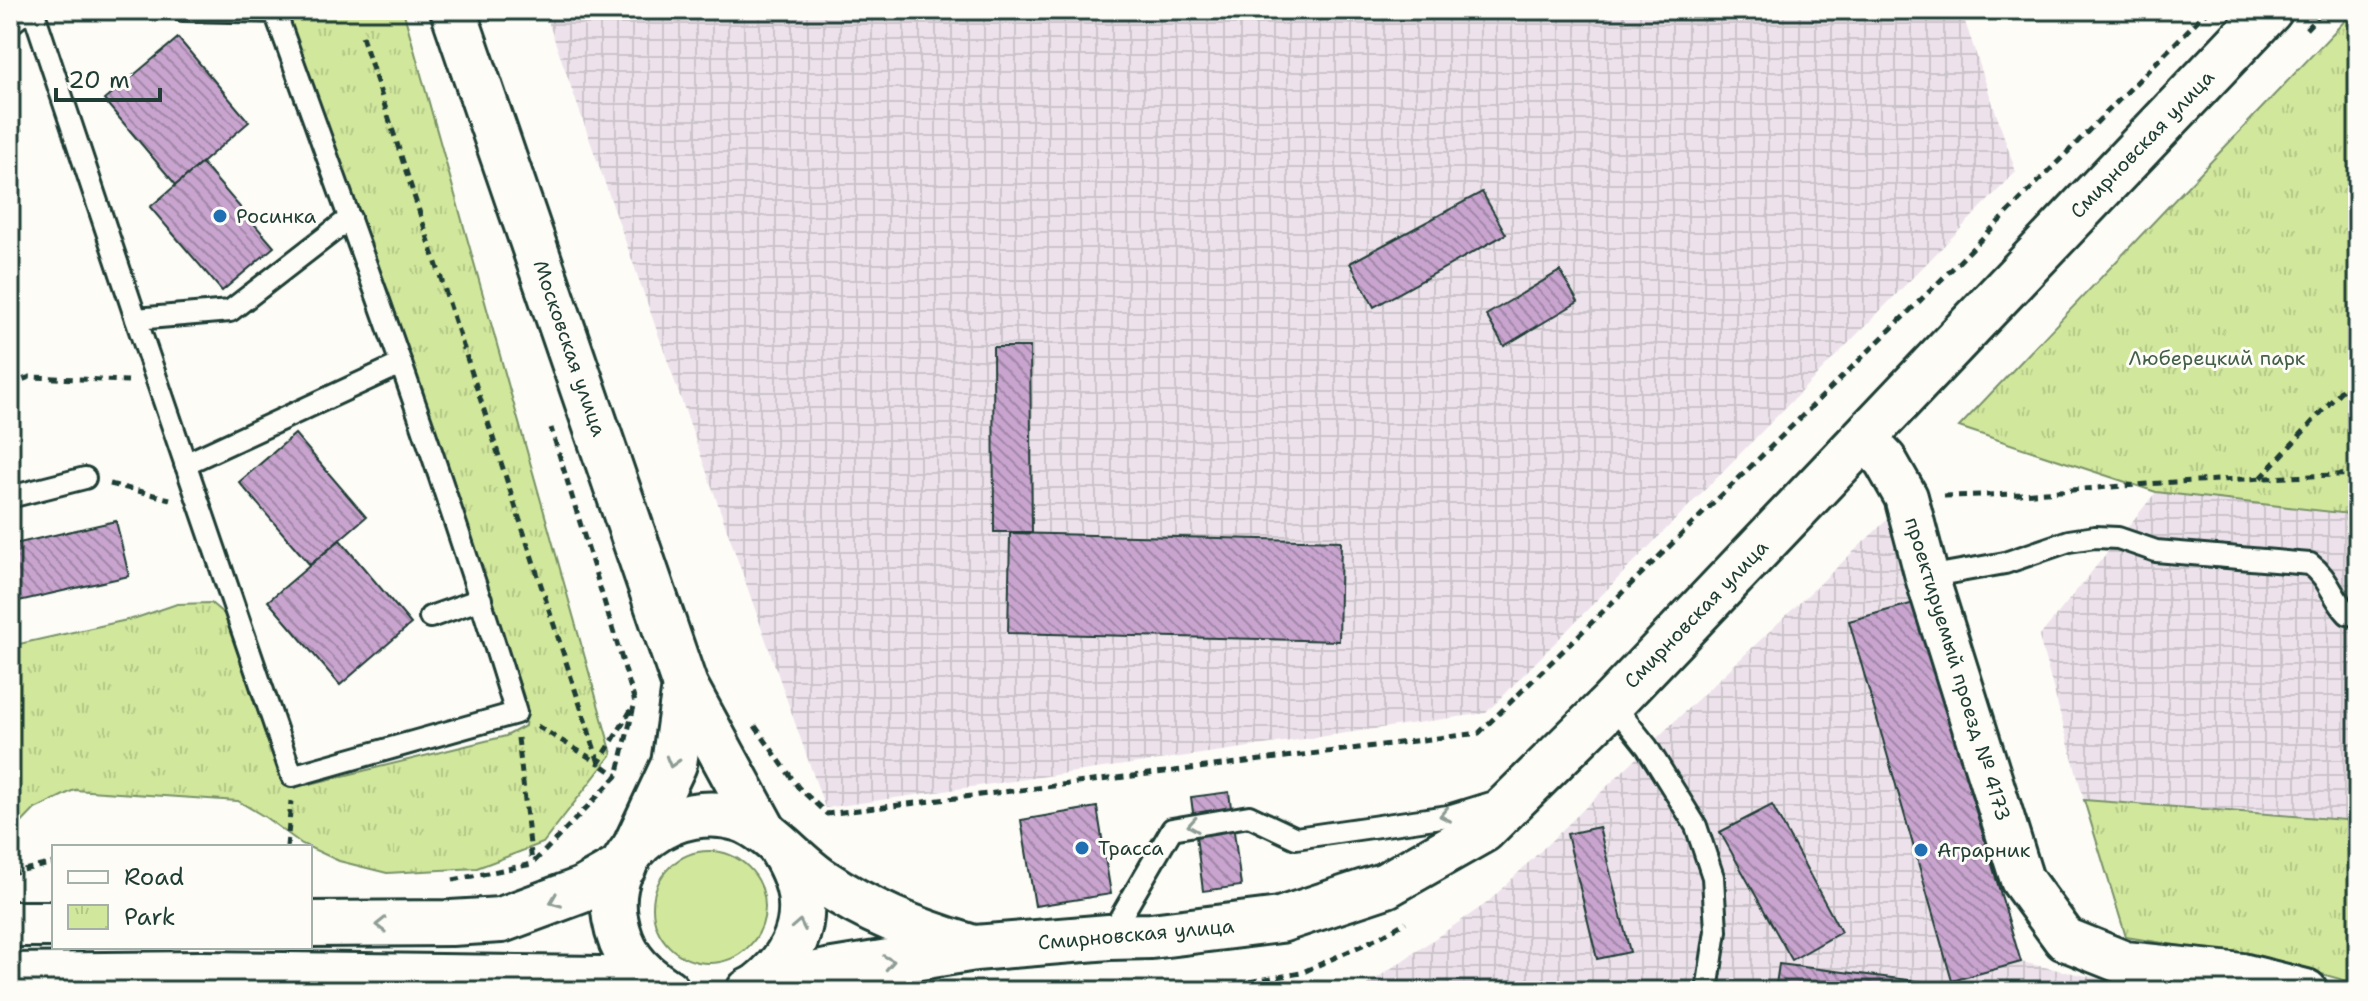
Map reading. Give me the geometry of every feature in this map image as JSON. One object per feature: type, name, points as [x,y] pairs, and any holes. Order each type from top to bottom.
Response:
[{"type":"main road","name":"Московская улица","points":[[453,10],[685,686],[773,840]]},
{"type":"main road","name":"Смирновская улица","points":[[753,989],[827,972],[975,948],[1151,936],[1280,920],[1386,885],[1483,830],[1612,703],[2270,10]]},
{"type":"main road","name":"Московская улица","points":[[630,856],[674,764],[685,686]]},
{"type":"main road","name":"Смирновская улица","points":[[312,924],[437,924],[501,920],[582,890],[630,856],[653,831],[674,820],[696,814],[720,814],[743,820],[773,840],[821,880],[866,909],[912,929],[975,948]]},
{"type":"main road","name":"Смирновская улица","points":[[753,989],[775,974],[789,956],[798,935],[802,913],[801,891],[794,869],[773,840]]},
{"type":"main road","points":[[630,856],[616,888],[614,913],[619,937],[637,968],[666,991]]},
{"type":"main road","points":[[10,924],[52,924]]},
{"type":"main road","points":[[10,976],[201,974],[602,979],[666,991]]},
{"type":"street","name":"проектируемый проезд № 4173","points":[[1864,438],[1885,460],[1906,497],[1927,577],[2022,880],[2065,939],[2125,963],[2242,975],[2306,991]]},
{"type":"lane","points":[[10,24],[30,10],[292,776],[516,713],[481,599],[278,11],[183,10]]},
{"type":"lane","points":[[136,319],[230,311],[350,218]]},
{"type":"lane","points":[[185,464],[401,364]]},
{"type":"lane","points":[[10,497],[85,478]]},
{"type":"lane","points":[[1927,577],[2005,563],[2069,541],[2095,537],[2118,538],[2156,551],[2310,564],[2324,574],[2337,602],[2348,614],[2358,615]]},
{"type":"lane","points":[[430,617],[481,599]]},
{"type":"lane","points":[[1612,703],[1647,747],[1696,826],[1713,877],[1716,931],[1707,991]]},
{"type":"lane","points":[[1109,937],[1172,829],[1249,816],[1296,838],[1448,816],[1520,794]]},
{"type":"path","points":[[753,724],[798,787],[827,814],[1479,733],[1941,280],[2208,10]]},
{"type":"path","points":[[362,36],[599,763]]},
{"type":"path","points":[[2261,478],[2358,372]]},
{"type":"path","points":[[10,384],[30,377],[157,382]]},
{"type":"path","points":[[1906,497],[2021,494],[2174,482],[2358,474]]},
{"type":"path","points":[[85,478],[200,506]]},
{"type":"path","points":[[445,882],[532,864],[617,776],[635,702],[599,763]]},
{"type":"path","points":[[516,713],[617,776]]},
{"type":"path","points":[[516,713],[532,864]]},
{"type":"path","points":[[287,845],[292,776]]},
{"type":"path","points":[[10,873],[52,863]]},
{"type":"shaded area","points":[[544,10],[1961,10],[2016,172],[1486,713],[825,808]]},
{"type":"shaded area","points":[[2156,492],[2358,515],[2358,821],[2084,800],[2039,637]]},
{"type":"shaded area","points":[[1889,518],[2021,962],[2157,991],[1358,991],[1487,903]]},
{"type":"green space","points":[[284,10],[403,10],[612,754],[543,843],[477,868],[387,873],[339,861],[312,849],[312,845],[302,844],[238,801],[74,790],[35,809],[10,835],[10,646],[136,618],[177,604],[211,603],[230,619],[277,768],[288,783],[306,785],[506,736],[525,726],[527,706],[391,299]]},
{"type":"green space","name":"Люберецкий парк","points":[[2358,10],[2358,515],[2156,492],[1959,427]]},
{"type":"green space","points":[[2084,800],[2358,821],[2358,984],[2274,961],[2126,937]]},
{"type":"green space","points":[[709,851],[731,855],[749,867],[761,885],[765,907],[761,929],[749,947],[731,959],[709,963],[687,959],[669,947],[657,929],[653,907],[657,885],[669,867],[687,855]]},
{"type":"building","points":[[178,38],[249,122],[176,185],[104,100]]},
{"type":"building","points":[[10,116],[21,130],[10,139]]},
{"type":"building","points":[[202,163],[274,247],[222,291],[150,207]]},
{"type":"building","points":[[1482,192],[1506,234],[1374,307],[1350,263]]},
{"type":"building","points":[[1560,271],[1578,302],[1504,346],[1486,315]]},
{"type":"building","points":[[993,347],[1030,347],[1032,532],[994,532]]},
{"type":"building","points":[[295,434],[366,517],[310,565],[239,482]]},
{"type":"building","points":[[116,521],[129,576],[10,603],[10,545]]},
{"type":"building","points":[[1010,533],[1341,541],[1339,641],[1008,633]]},
{"type":"building","points":[[340,540],[411,624],[340,685],[268,601]]},
{"type":"building","points":[[1914,603],[2021,962],[1952,981],[1849,621]]},
{"type":"building","points":[[1229,792],[1241,886],[1203,891],[1191,797]]},
{"type":"building","points":[[1772,805],[1841,932],[1792,960],[1720,832]]},
{"type":"building","points":[[1097,807],[1111,894],[1035,906],[1021,820]]},
{"type":"building","points":[[1599,827],[1630,952],[1597,959],[1567,834]]},
{"type":"building","points":[[1779,964],[1997,991],[1775,991]]},
{"type":"place","name":"Росинка","points":[[220,216]]},
{"type":"place","name":"Трасса","points":[[1082,848]]},
{"type":"place","name":"Аграрник","points":[[1921,850]]}]
